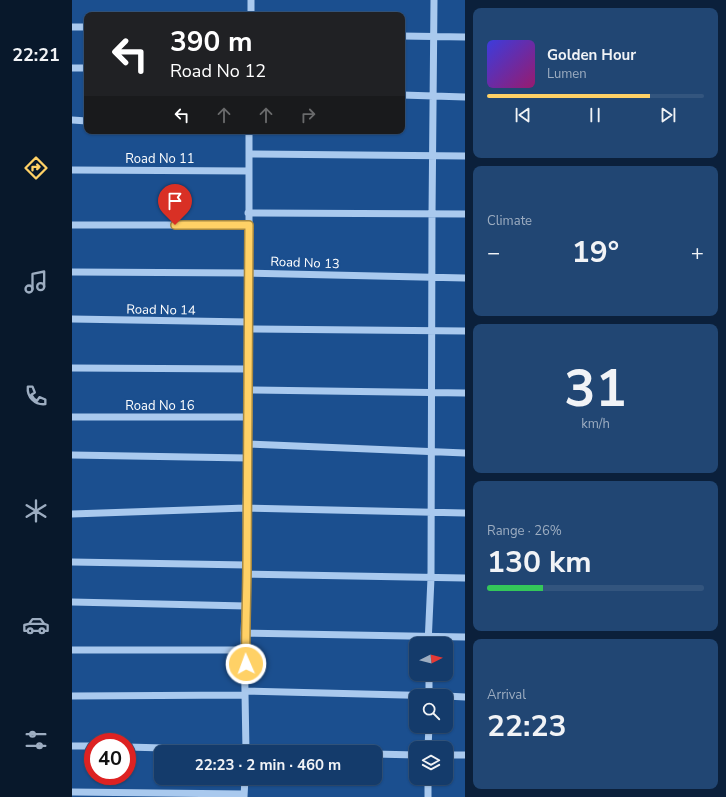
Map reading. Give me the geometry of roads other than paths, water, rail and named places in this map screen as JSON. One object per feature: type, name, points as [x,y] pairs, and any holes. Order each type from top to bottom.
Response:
[{"type":"street","points":[[251,0],[251,12]]},
{"type":"street","points":[[428,636],[431,578],[433,330],[432,96],[434,0]]},
{"type":"street","points":[[72,27],[84,27]]},
{"type":"street","points":[[405,36],[465,37]]},
{"type":"street","points":[[72,68],[84,68]]},
{"type":"street","points":[[405,95],[465,97]]},
{"type":"street","points":[[72,120],[84,121]]},
{"type":"street","points":[[246,745],[244,633],[247,574],[246,508],[249,326],[249,134]]},
{"type":"street","points":[[249,154],[465,156]]},
{"type":"street","name":"Road No 11","points":[[72,170],[249,171]]},
{"type":"street","points":[[248,213],[465,214]]},
{"type":"street","points":[[72,226],[249,225]]},
{"type":"street","name":"Road No 13","points":[[72,272],[248,273],[465,278]]},
{"type":"street","name":"Road No 14","points":[[72,319],[249,326],[465,330]]},
{"type":"street","points":[[72,368],[248,369]]},
{"type":"street","points":[[248,390],[465,393]]},
{"type":"street","name":"Road No 16","points":[[72,416],[248,417]]},
{"type":"street","points":[[247,444],[465,453]]},
{"type":"street","points":[[72,455],[247,458]]},
{"type":"street","points":[[72,514],[246,508],[465,513]]},
{"type":"street","points":[[72,562],[247,565]]},
{"type":"street","points":[[247,574],[465,578]]},
{"type":"street","points":[[72,602],[246,606]]},
{"type":"street","points":[[244,633],[465,637]]},
{"type":"street","points":[[72,650],[245,650]]},
{"type":"street","points":[[72,696],[246,693],[409,696]]},
{"type":"street","points":[[453,696],[465,697]]},
{"type":"street","points":[[72,746],[84,746]]},
{"type":"street","points":[[136,747],[154,748]]},
{"type":"street","points":[[382,754],[409,755]]},
{"type":"street","points":[[453,755],[465,755]]},
{"type":"street","points":[[72,792],[244,796],[245,785]]},
{"type":"street","points":[[428,785],[428,797]]}]
